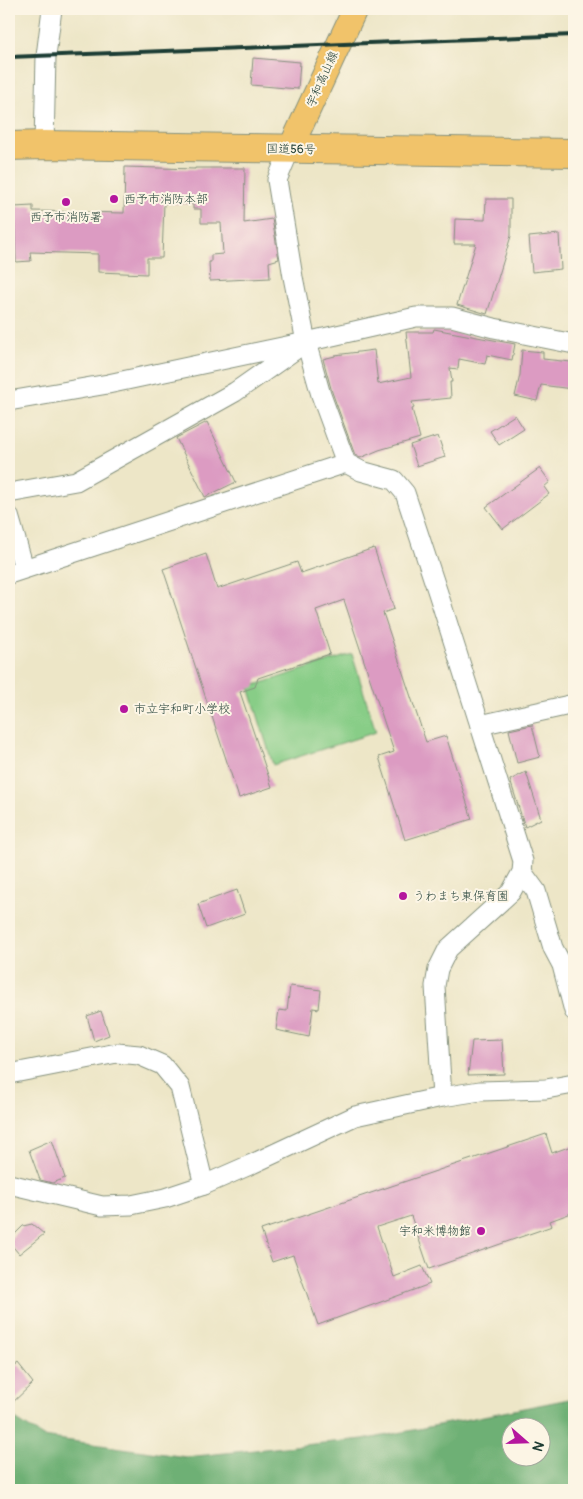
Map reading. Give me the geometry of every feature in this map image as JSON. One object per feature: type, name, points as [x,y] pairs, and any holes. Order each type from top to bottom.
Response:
[{"type":"highway","name":"国道56号","points":[[9,146],[44,144],[574,153]]},
{"type":"main road","name":"宇和高山線","points":[[290,149],[355,9]]},
{"type":"street","points":[[44,144],[46,56],[52,9]]},
{"type":"street","points":[[290,149],[277,180],[306,342],[321,395],[346,463],[362,471],[394,480],[405,494],[523,861],[522,872],[511,892],[448,950],[438,969],[435,986],[442,1097]]},
{"type":"street","points":[[9,401],[108,384],[416,317],[452,317],[494,328],[574,344]]},
{"type":"street","points":[[9,493],[76,481],[235,392],[306,342]]},
{"type":"street","points":[[9,516],[16,571],[346,463]]},
{"type":"street","points":[[480,725],[574,704]]},
{"type":"street","points":[[522,872],[536,891],[553,948],[562,965],[574,1011]]},
{"type":"street","points":[[9,1074],[117,1053],[139,1055],[162,1065],[180,1088],[204,1184]]},
{"type":"street","points":[[9,1184],[102,1206],[131,1205],[165,1198],[204,1184],[355,1116],[442,1097],[480,1091],[546,1090],[574,1084]]},
{"type":"green space","points":[[352,654],[376,732],[273,765],[249,687]]},
{"type":"green space","points":[[574,1398],[574,1490],[9,1490],[9,1415],[43,1437],[186,1457],[373,1438]]},
{"type":"building","points":[[253,58],[300,62],[298,89],[251,85]]},
{"type":"building","points":[[125,167],[245,168],[244,223],[272,219],[279,259],[269,262],[270,278],[210,281],[209,262],[211,262],[211,255],[223,254],[221,223],[201,223],[201,209],[193,209],[193,204],[164,203],[162,258],[147,258],[147,274],[98,272],[98,254],[30,252],[31,261],[16,262],[14,207],[33,206],[33,211],[124,213]]},
{"type":"building","points":[[486,199],[511,199],[511,236],[487,314],[457,305],[476,244],[454,244],[455,219],[485,220]]},
{"type":"building","points":[[559,234],[561,269],[532,272],[529,237]]},
{"type":"building","points":[[434,329],[515,344],[512,360],[487,355],[485,364],[459,359],[458,369],[450,368],[452,382],[450,382],[451,398],[412,402],[414,408],[412,409],[420,438],[379,450],[360,458],[355,455],[332,392],[323,359],[335,355],[374,350],[378,384],[411,377],[406,332],[433,332]]},
{"type":"building","points":[[522,350],[543,352],[543,359],[571,362],[571,369],[574,369],[572,389],[541,385],[537,401],[515,396],[520,375]]},
{"type":"building","points":[[515,415],[524,429],[499,445],[490,431]]},
{"type":"building","points":[[207,422],[236,482],[205,497],[176,438]]},
{"type":"building","points":[[438,436],[445,457],[417,466],[410,445]]},
{"type":"building","points":[[540,468],[550,482],[544,487],[549,494],[503,529],[486,507]]},
{"type":"building","points":[[374,548],[394,609],[383,613],[426,742],[446,736],[472,819],[405,840],[379,757],[394,752],[344,600],[316,610],[330,654],[258,678],[255,687],[240,692],[272,787],[239,798],[163,569],[206,554],[217,589],[297,562],[301,573]]},
{"type":"building","points":[[532,725],[540,757],[517,763],[509,730]]},
{"type":"building","points":[[526,772],[541,819],[525,827],[510,780]]},
{"type":"building","points":[[237,890],[245,914],[206,928],[198,904]]},
{"type":"building","points":[[290,986],[321,990],[319,1009],[313,1008],[309,1037],[276,1030],[279,1010],[287,1011]]},
{"type":"building","points":[[101,1011],[109,1035],[94,1041],[87,1016]]},
{"type":"building","points":[[502,1040],[504,1074],[468,1075],[472,1041]]},
{"type":"building","points":[[546,1134],[552,1153],[574,1145],[574,1212],[550,1221],[552,1226],[429,1269],[411,1216],[377,1227],[394,1277],[422,1266],[430,1284],[318,1325],[293,1255],[272,1262],[261,1230]]},
{"type":"building","points":[[52,1140],[65,1178],[53,1183],[40,1180],[29,1150]]},
{"type":"building","points":[[32,1224],[44,1234],[19,1254],[9,1240],[23,1226]]},
{"type":"building","points":[[18,1364],[33,1383],[9,1406],[9,1371]]},
{"type":"railway","points":[[9,57],[574,35]]},
{"type":"place","name":"西予市消防本部","points":[[114,199]]},
{"type":"place","name":"西予市消防署","points":[[66,202]]},
{"type":"place","name":"市立宇和町小学校","points":[[124,709]]},
{"type":"place","name":"うわまち東保育園","points":[[403,896]]},
{"type":"place","name":"宇和米博物館","points":[[481,1231]]}]
